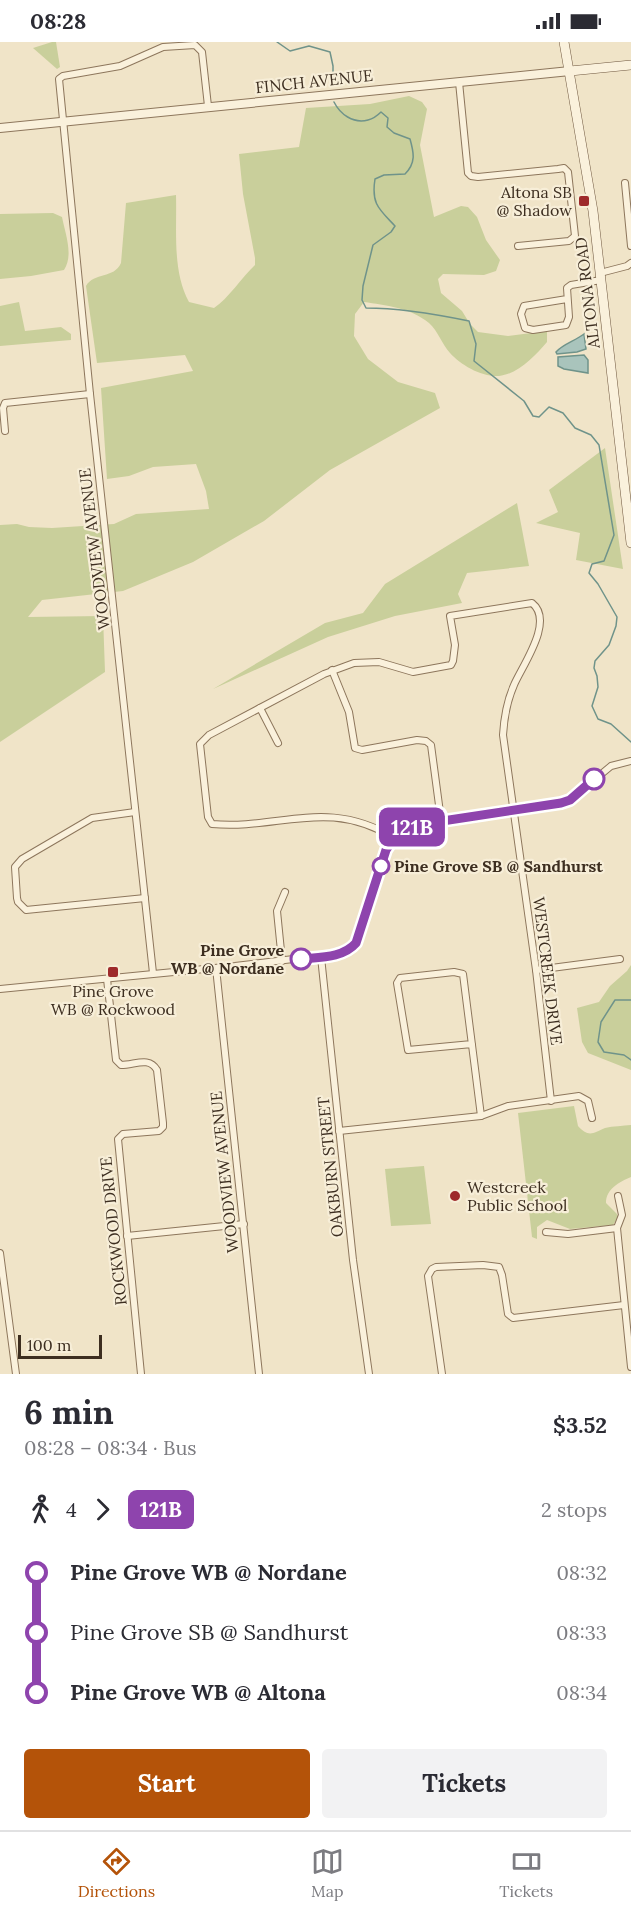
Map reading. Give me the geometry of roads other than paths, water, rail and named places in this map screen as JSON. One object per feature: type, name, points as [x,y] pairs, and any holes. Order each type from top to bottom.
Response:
[{"type":"main road","name":"ALTONA ROAD","points":[[564,42],[591,200],[627,464],[631,543]]},
{"type":"main road","name":"FINCH AVENUE","points":[[570,71],[631,65]]},
{"type":"street","name":"WOODVIEW AVENUE","points":[[153,973],[58,84],[59,79],[63,76],[120,66],[154,50],[188,44],[195,45],[202,52],[208,106]]},
{"type":"street","name":"FINCH AVENUE","points":[[0,128],[570,71]]},
{"type":"street","points":[[459,82],[468,173],[471,176],[564,168],[568,172],[575,236],[569,240],[518,246]]},
{"type":"street","points":[[625,183],[631,246]]},
{"type":"street","points":[[567,299],[524,306],[521,314],[525,328],[533,330],[566,325],[569,317],[567,299],[566,290],[569,286],[600,277],[627,266],[631,262]]},
{"type":"street","points":[[5,431],[3,408],[5,403],[90,394]]},
{"type":"street","name":"WESTCREEK DRIVE","points":[[333,670],[367,661],[379,662],[413,672],[445,667],[451,664],[455,645],[450,616],[532,603],[536,606],[539,616],[537,640],[514,685],[504,719],[503,735],[536,970],[551,1101]]},
{"type":"street","points":[[394,838],[360,823],[332,817],[305,817],[227,825],[212,824],[208,818],[200,744],[209,735],[333,670],[349,712],[353,744],[357,749],[417,740],[426,741],[431,745],[441,820]]},
{"type":"street","points":[[260,708],[278,743]]},
{"type":"street","points":[[0,989],[321,957],[348,951],[356,943],[386,850],[394,838],[416,825],[570,800],[610,766],[631,761]]},
{"type":"street","points":[[135,812],[92,818],[22,859],[15,867],[17,898],[26,910],[145,898]]},
{"type":"street","points":[[282,961],[277,911],[285,892]]},
{"type":"street","name":"OAKBURN STREET","points":[[321,957],[353,1260],[369,1374]]},
{"type":"street","points":[[536,970],[620,959]]},
{"type":"street","name":"WOODVIEW AVENUE","points":[[216,968],[259,1374]]},
{"type":"street","points":[[472,1044],[408,1050],[398,982],[400,978],[454,972],[463,974],[472,1044],[481,1116]]},
{"type":"street","name":"ROCKWOOD DRIVE","points":[[107,979],[116,1060],[121,1065],[148,1062],[153,1064],[157,1070],[163,1123],[159,1131],[123,1134],[118,1139],[141,1374]]},
{"type":"street","points":[[339,1131],[481,1116],[508,1106],[579,1096],[588,1101],[592,1118]]},
{"type":"street","points":[[618,1196],[622,1215],[617,1228],[631,1367]]},
{"type":"street","points":[[127,1236],[244,1224]]},
{"type":"street","points":[[546,1232],[568,1234],[617,1228]]},
{"type":"street","points":[[0,1253],[16,1374]]},
{"type":"street","points":[[442,1374],[429,1276],[432,1269],[483,1265],[499,1267],[508,1314],[513,1318],[624,1305]]},
{"type":"water","points":[[584,334],[586,349],[557,354],[556,352],[562,347]]},
{"type":"water","points":[[584,355],[588,360],[588,373],[558,366],[558,357]]},
{"type":"waterway","points":[[277,42],[290,51],[309,46],[330,52],[333,86]]},
{"type":"waterway","points":[[334,102],[343,114],[357,121],[370,119],[381,112],[388,118],[387,127],[394,133],[410,139],[412,149],[412,162],[405,174],[384,175],[375,179],[375,200],[395,226],[391,232],[373,245],[363,286],[362,300],[366,308],[418,312],[469,321],[476,344],[474,361],[524,401],[533,416],[539,417],[549,407],[563,413],[575,428],[591,435],[599,445],[614,535],[604,561],[592,564],[589,573],[617,617],[609,645],[595,661],[598,687],[592,706],[598,719],[611,724],[631,742]]},
{"type":"waterway","points":[[631,1000],[615,1000],[601,1022],[598,1042],[604,1052],[624,1055],[631,1060]]},
{"type":"place","name":"Altona SB @ Shadow","points":[[584,201]]},
{"type":"place","name":"Pine Grove SB @ Sandhurst","points":[[381,866]]},
{"type":"place","name":"Pine Grove WB @ Nordane","points":[[301,959]]},
{"type":"place","name":"Pine Grove WB @ Rockwood","points":[[113,972]]},
{"type":"place","name":"Westcreek Public School","points":[[455,1196]]}]
